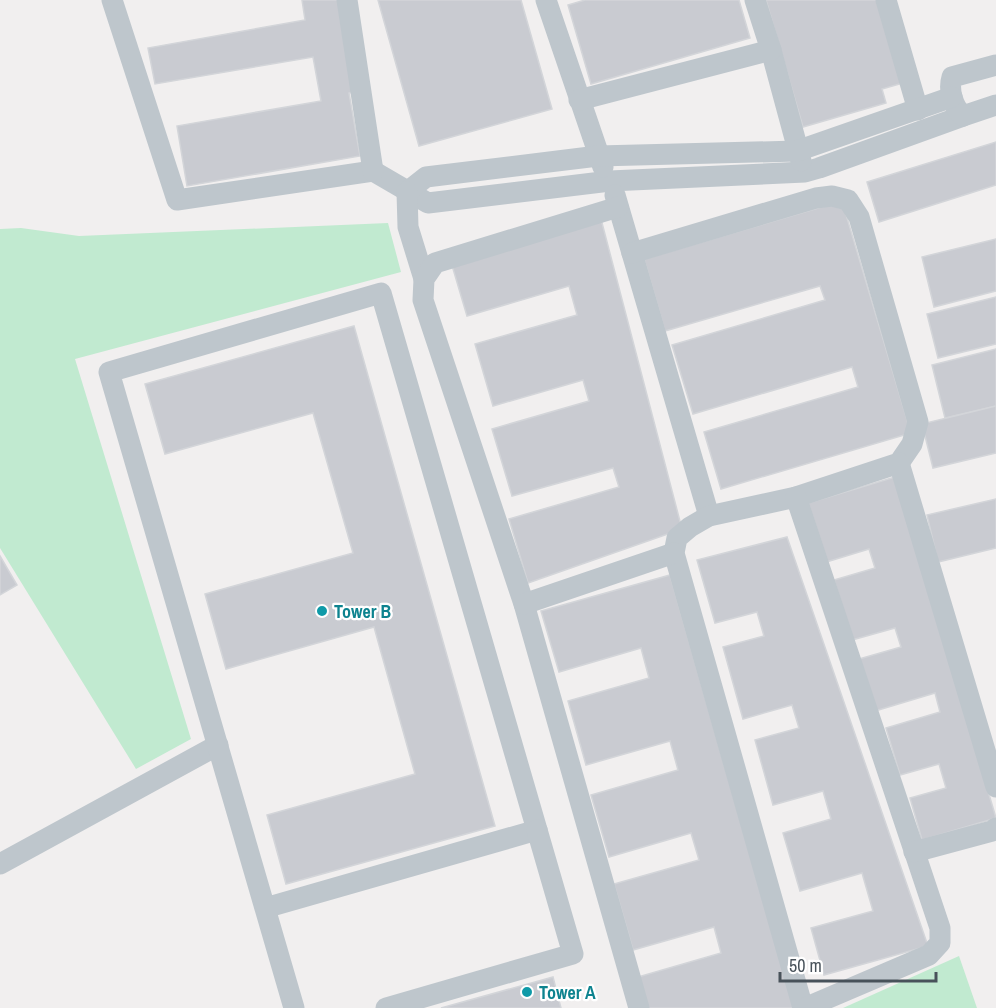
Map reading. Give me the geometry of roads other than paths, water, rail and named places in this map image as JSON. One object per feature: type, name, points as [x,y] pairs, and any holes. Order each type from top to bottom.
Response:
[{"type":"street","points":[[112,0],[177,200],[373,171],[428,203],[610,181],[805,172],[996,105]]},
{"type":"street","points":[[347,0],[373,171]]},
{"type":"street","points":[[546,0],[598,156],[610,181],[709,516]]},
{"type":"street","points":[[755,0],[771,50],[797,151],[816,198]]},
{"type":"street","points":[[886,0],[918,110]]},
{"type":"street","points":[[579,100],[771,50]]},
{"type":"street","points":[[963,116],[957,111],[952,97],[950,82],[952,77],[996,65]]},
{"type":"street","points":[[407,192],[426,177],[598,156],[797,151],[952,97]]},
{"type":"street","points":[[407,192],[408,227],[424,279],[423,300],[524,604],[639,1008]]},
{"type":"street","points":[[632,253],[816,198],[832,196],[848,200],[859,217],[918,422],[912,444],[899,463],[796,497],[709,516],[677,538],[674,553],[804,1008],[929,955],[940,943],[940,928],[796,497]]},
{"type":"street","points":[[424,279],[435,263],[618,207]]},
{"type":"street","points":[[294,1008],[109,372],[381,293],[573,954],[386,1008]]},
{"type":"street","points":[[899,463],[996,787]]},
{"type":"street","points":[[524,604],[674,553]]},
{"type":"street","points":[[0,864],[218,745]]},
{"type":"street","points":[[914,852],[996,828]]},
{"type":"street","points":[[265,908],[537,830]]},
{"type":"place","name":"Tower B","points":[[322,611]]},
{"type":"place","name":"Tower A","points":[[527,992]]}]
